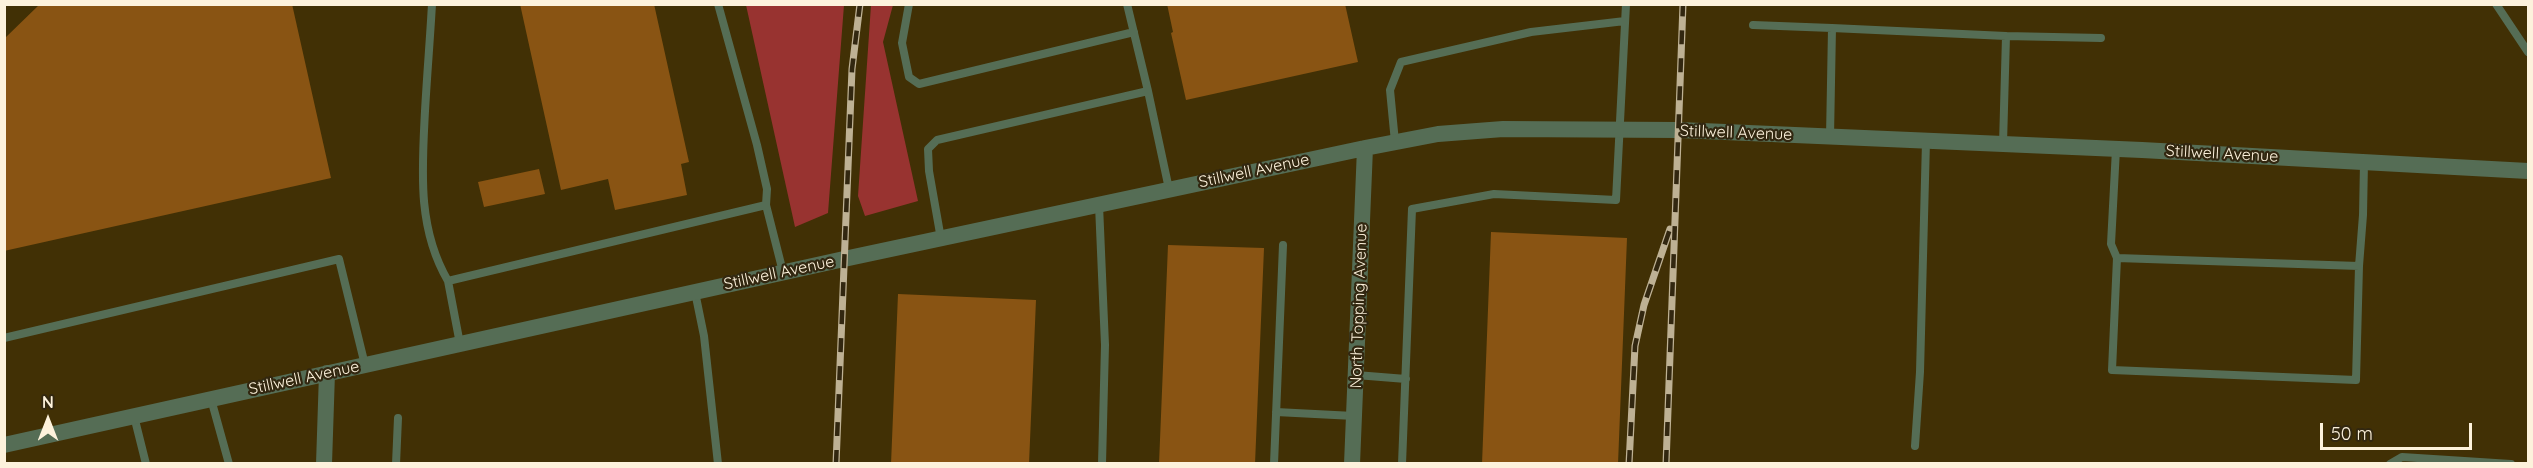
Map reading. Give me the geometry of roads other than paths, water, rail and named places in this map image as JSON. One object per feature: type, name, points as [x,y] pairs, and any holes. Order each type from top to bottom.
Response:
[{"type":"street","name":"Stillwell Avenue","points":[[4,445],[783,272],[1365,147],[1438,134],[1503,129],[1621,130],[1830,137],[2116,148],[2529,171]]},
{"type":"street","name":"North Topping Avenue","points":[[1352,464],[1365,147]]},
{"type":"street","points":[[324,464],[327,373]]},
{"type":"lane","points":[[432,4],[421,177],[425,218],[436,260],[448,281],[460,344]]},
{"type":"lane","points":[[718,4],[758,145],[767,189],[766,205],[783,272]]},
{"type":"lane","points":[[909,4],[902,43],[909,77],[919,84],[1134,32]]},
{"type":"lane","points":[[1127,4],[1169,189]]},
{"type":"lane","points":[[1402,464],[1412,209],[1494,194],[1616,200],[1626,4]]},
{"type":"lane","points":[[2496,4],[2529,52]]},
{"type":"lane","points":[[1395,142],[1390,90],[1401,62],[1531,32],[1625,21]]},
{"type":"lane","points":[[1753,25],[2101,38]]},
{"type":"lane","points":[[1830,137],[1832,28]]},
{"type":"lane","points":[[2003,144],[2006,36]]},
{"type":"lane","points":[[941,239],[928,160],[928,149],[937,140],[1148,91]]},
{"type":"lane","points":[[1916,446],[1926,141]]},
{"type":"lane","points":[[2116,148],[2111,244],[2117,258],[2112,370],[2356,380],[2364,162]]},
{"type":"lane","points":[[448,281],[766,205]]},
{"type":"lane","points":[[1099,205],[1105,345],[1102,464]]},
{"type":"lane","points":[[1274,464],[1283,245]]},
{"type":"lane","points":[[2117,258],[2359,266]]},
{"type":"lane","points":[[4,338],[339,259],[365,365]]},
{"type":"lane","points":[[696,292],[704,336],[718,464]]},
{"type":"lane","points":[[1356,375],[1406,379]]},
{"type":"lane","points":[[211,399],[229,464]]},
{"type":"lane","points":[[1276,412],[1354,416]]},
{"type":"lane","points":[[134,416],[146,464]]},
{"type":"lane","points":[[396,464],[398,418]]},
{"type":"lane","points":[[2390,464],[2402,457],[2511,464]]},
{"type":"railway","points":[[836,464],[852,69],[860,4]]},
{"type":"railway","points":[[1666,464],[1683,4]]},
{"type":"railway","points":[[1629,464],[1635,346],[1644,305],[1670,229]]}]
